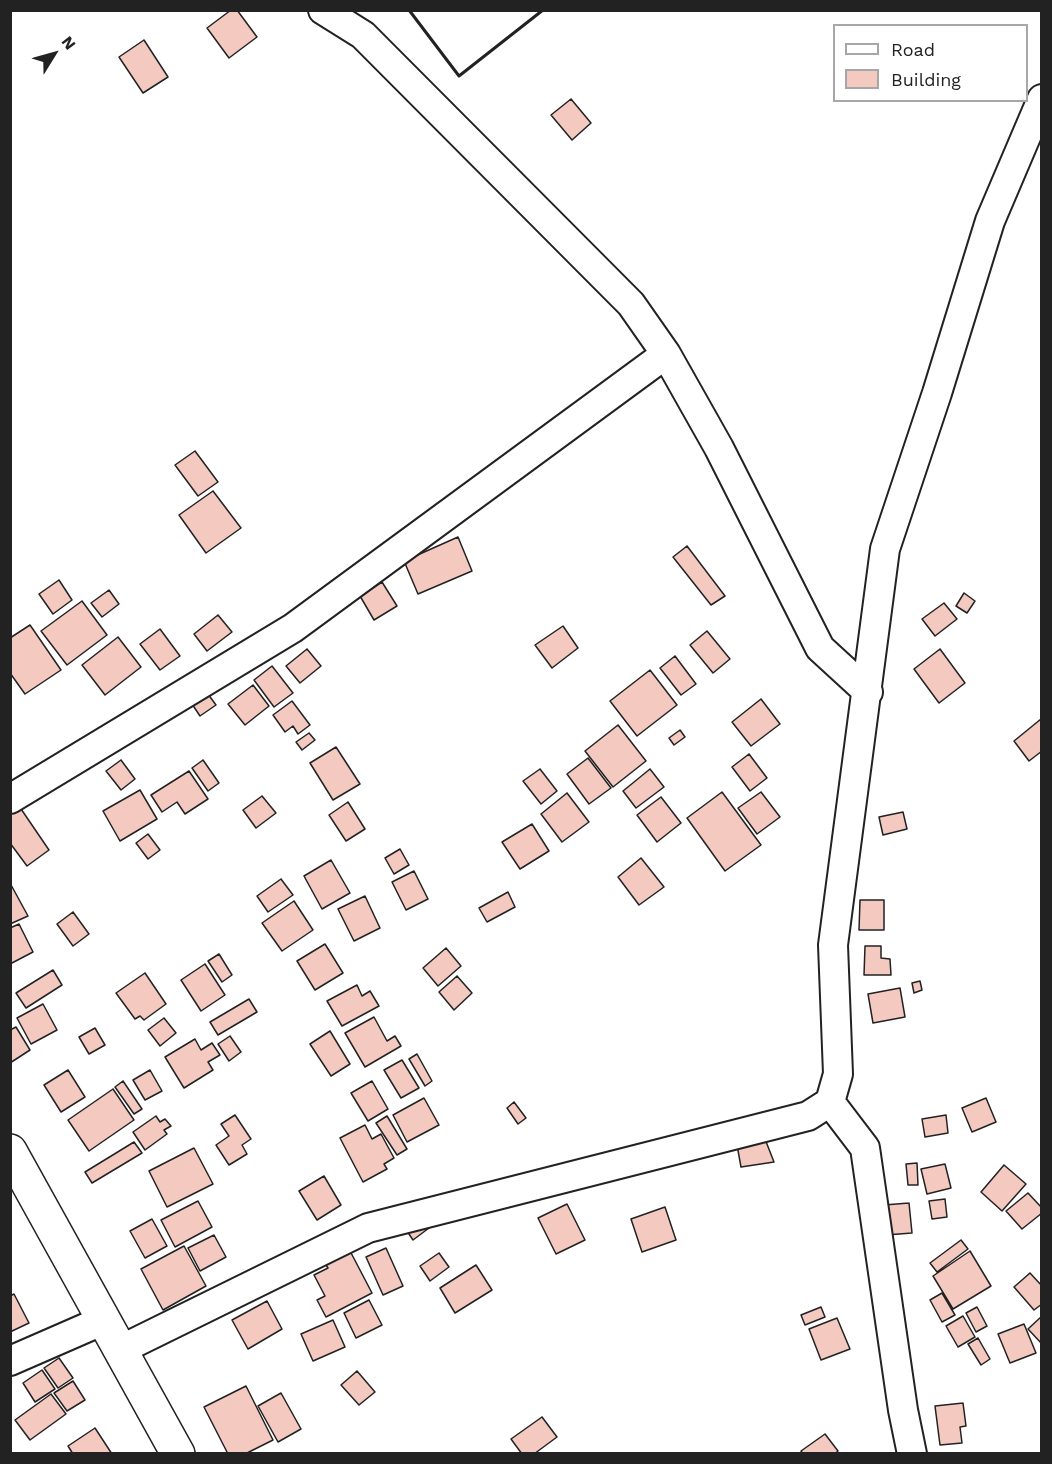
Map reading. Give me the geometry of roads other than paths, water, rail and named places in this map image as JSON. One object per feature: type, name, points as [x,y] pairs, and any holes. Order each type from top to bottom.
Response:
[{"type":"highway","points":[[10,1151],[178,1454]]},
{"type":"street","points":[[323,10],[363,35],[632,304],[666,354],[719,448],[820,648],[868,692]]},
{"type":"street","points":[[120,1350],[368,1228],[808,1116],[830,1102],[838,1074],[833,945],[885,549],[937,393],[990,221],[1041,99]]},
{"type":"street","points":[[10,799],[292,628],[666,354]]},
{"type":"street","points":[[830,1102],[865,1148],[903,1410],[912,1454]]},
{"type":"street","points":[[10,1361],[104,1320]]}]
